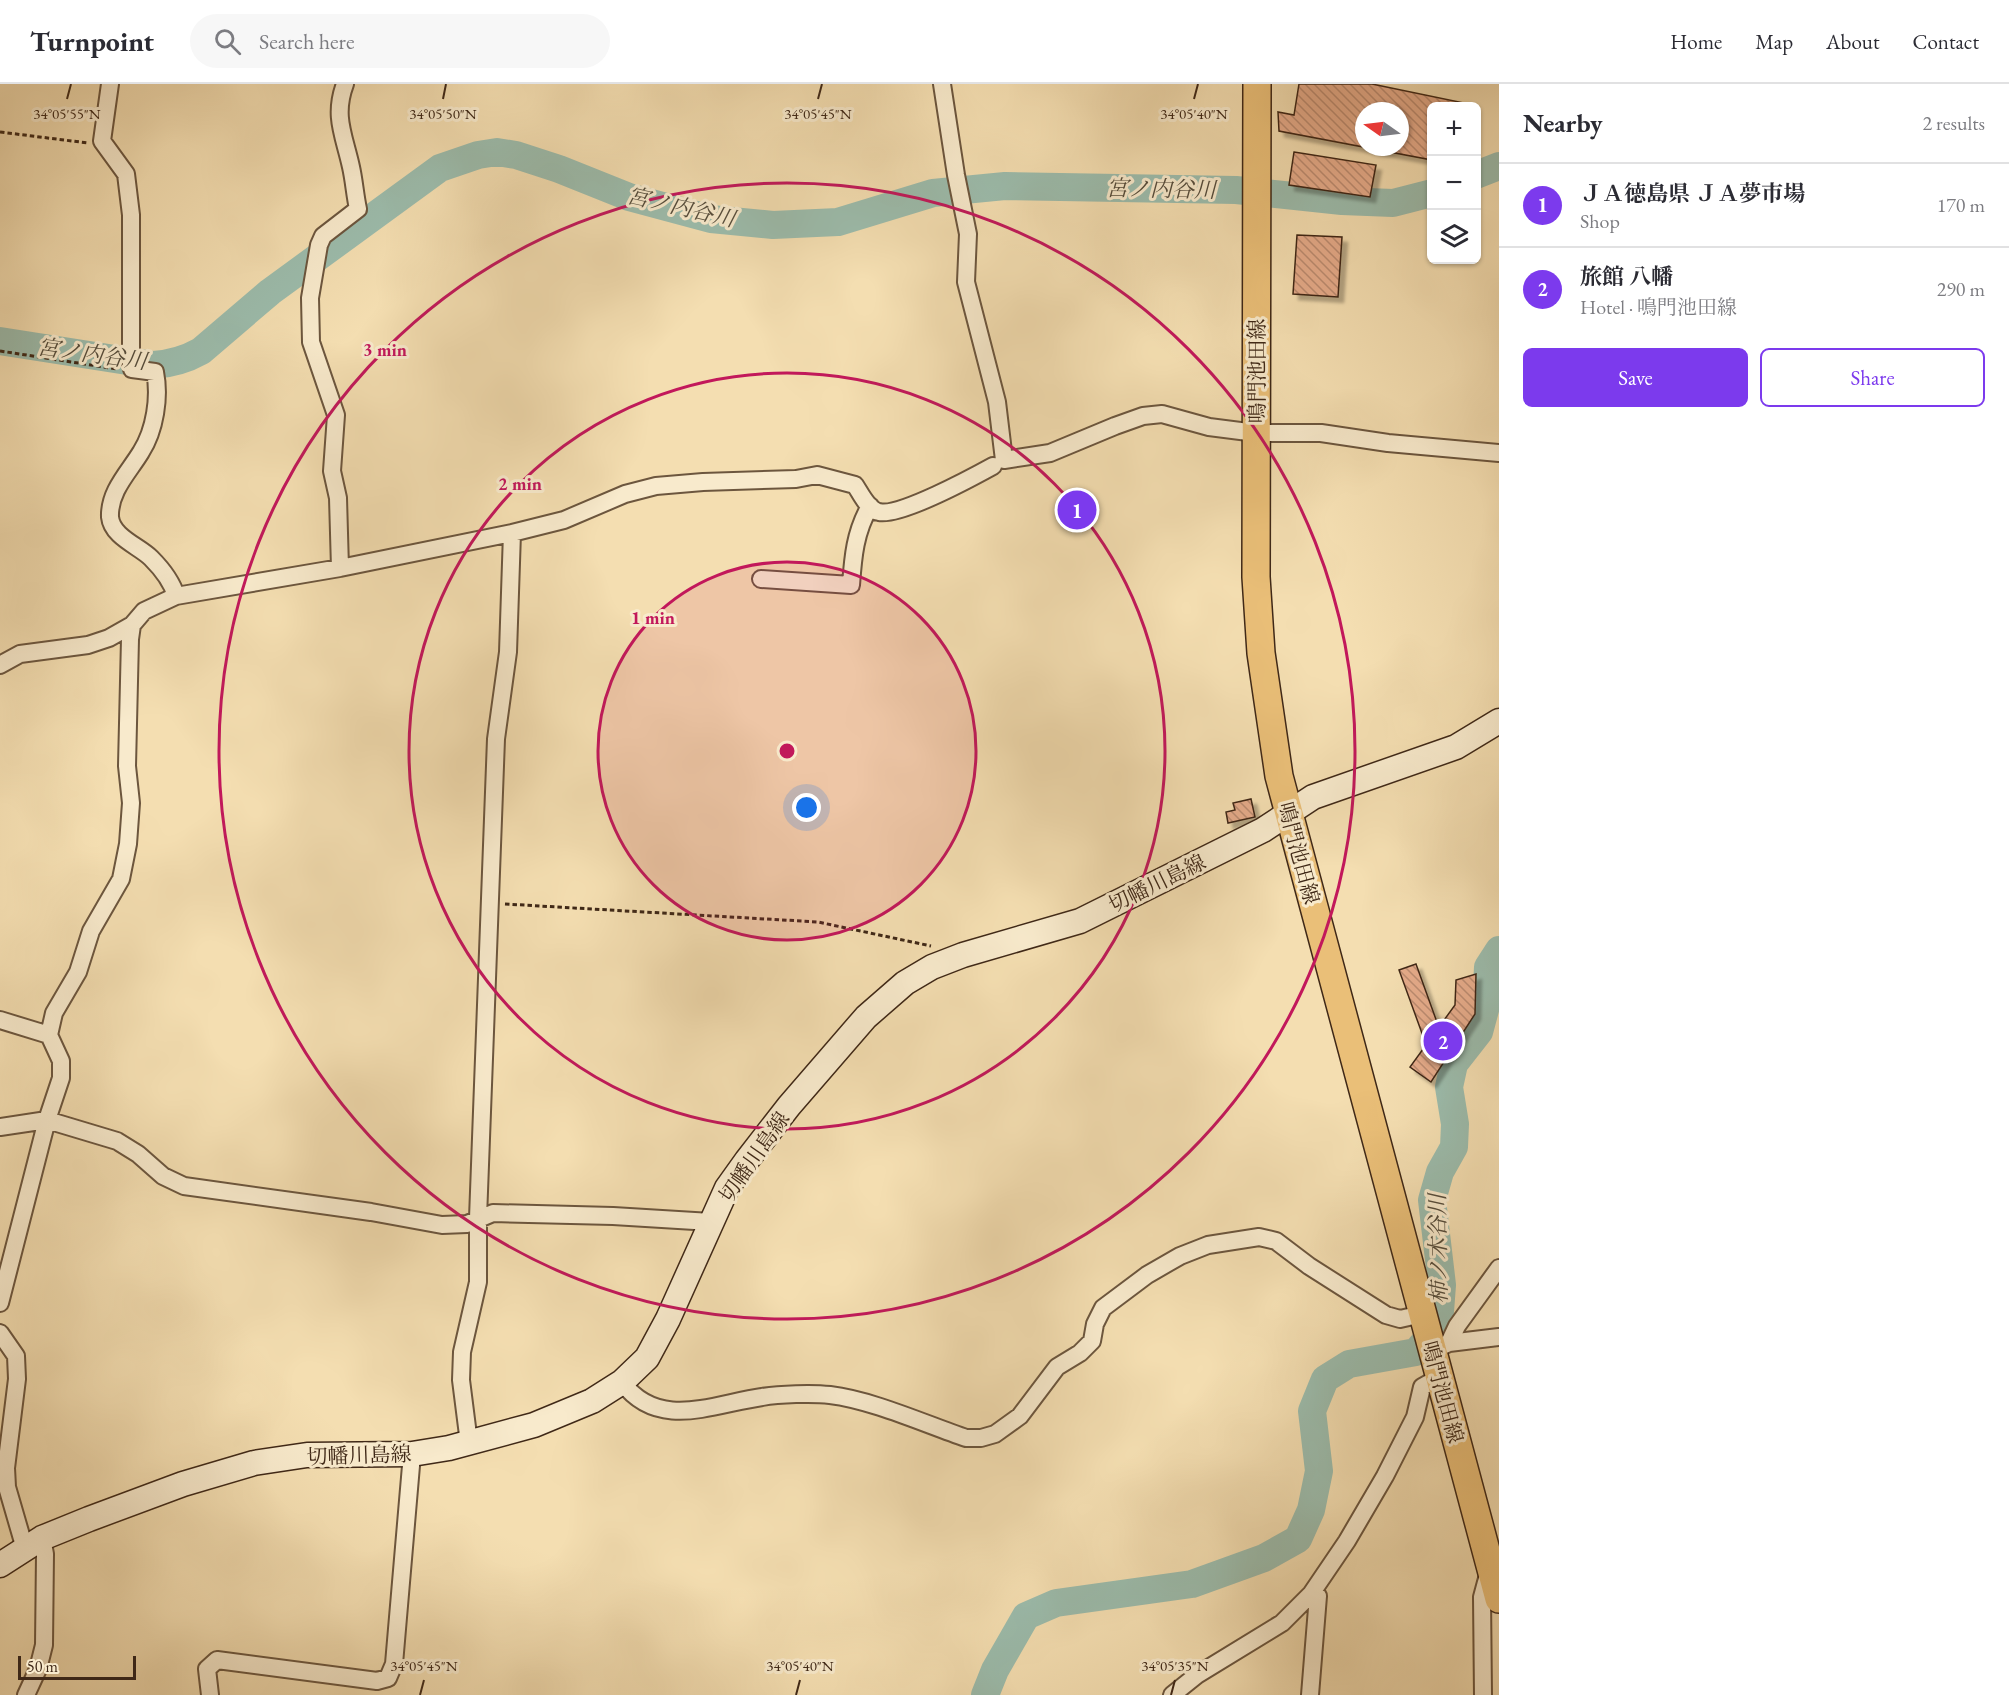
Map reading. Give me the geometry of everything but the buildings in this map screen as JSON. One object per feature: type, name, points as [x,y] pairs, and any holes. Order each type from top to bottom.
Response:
[{"type":"main road","name":"鳴門池田線","points":[[1257,84],[1256,578],[1261,653],[1279,776],[1432,1336],[1438,1378],[1496,1584]]},
{"type":"main road","name":"切幡川島線","points":[[0,1565],[33,1544],[89,1519],[183,1484],[255,1463],[307,1455],[412,1454],[469,1443],[534,1425],[592,1401],[622,1382],[647,1358],[668,1319],[726,1188],[789,1106],[866,1017],[905,983],[932,966],[963,955],[1080,921],[1263,830],[1313,797],[1456,747],[1499,721]]},
{"type":"street","points":[[110,84],[102,141],[126,174],[131,215],[131,361],[155,372],[158,387],[152,429],[142,450],[121,480],[112,503],[110,519],[119,534],[150,557],[173,585],[176,596]]},
{"type":"street","points":[[340,568],[338,498],[332,471],[336,415],[311,342],[310,298],[319,245],[324,236],[358,209],[339,123],[339,99],[345,84]]},
{"type":"street","points":[[942,84],[968,234],[966,282],[997,402],[1004,460],[1050,453],[1143,416],[1162,414],[1209,427],[1256,433],[1321,433],[1389,443],[1499,453]]},
{"type":"street","points":[[0,665],[20,654],[88,645],[110,638],[132,625],[144,611],[176,596],[340,568],[512,533],[564,520],[625,494],[656,486],[796,479],[817,475],[855,485],[870,506],[879,512],[891,512],[952,489],[993,466]]},
{"type":"street","points":[[761,579],[851,585],[854,545],[861,521],[870,506]]},
{"type":"street","points":[[469,1443],[460,1380],[462,1352],[478,1282],[478,1218],[496,739],[508,652],[512,533]]},
{"type":"street","points":[[0,1303],[47,1120],[61,1078],[61,1061],[49,1035],[54,1013],[78,972],[91,931],[121,879],[128,844],[131,803],[127,766],[132,625]]},
{"type":"street","points":[[0,1020],[49,1035]]},
{"type":"street","points":[[0,1128],[47,1120],[117,1141],[138,1154],[163,1176],[184,1186],[359,1210],[442,1225],[467,1224],[493,1213],[613,1216],[711,1222]]},
{"type":"street","points":[[622,1382],[631,1395],[648,1406],[677,1412],[714,1408],[763,1397],[829,1395],[856,1400],[966,1438],[981,1438],[995,1434],[1020,1416],[1057,1367],[1080,1353],[1092,1341],[1095,1324],[1103,1308],[1147,1275],[1180,1256],[1208,1245],[1259,1238],[1276,1241],[1309,1266],[1386,1315],[1400,1319],[1432,1336],[1499,1337]]},
{"type":"street","points":[[1432,1336],[1457,1326],[1499,1268]]},
{"type":"street","points":[[0,1333],[16,1356],[17,1379],[6,1468],[7,1487],[33,1544],[45,1554],[44,1645],[38,1669],[26,1695]]},
{"type":"street","points":[[1172,1695],[1197,1675],[1282,1623],[1311,1594],[1347,1541],[1385,1476],[1415,1417],[1422,1387],[1438,1378]]},
{"type":"street","points":[[210,1695],[207,1669],[217,1660],[377,1681],[388,1678],[394,1664],[412,1454]]},
{"type":"street","points":[[1483,1695],[1482,1597],[1496,1584]]},
{"type":"street","points":[[1311,1594],[1318,1596],[1311,1695]]},
{"type":"path","points":[[0,132],[89,143],[102,141]]},
{"type":"path","points":[[0,351],[121,370],[131,361]]},
{"type":"path","points":[[489,903],[818,922],[931,946]]},
{"type":"waterway","name":"宮ノ内谷川","points":[[0,341],[153,365],[184,359],[201,351],[270,292],[440,168],[478,155],[497,152],[516,155],[559,169],[629,197],[711,219],[773,225],[838,222],[933,193],[1005,186],[1236,190],[1342,201],[1393,203],[1427,194]]},
{"type":"waterway","name":"宮ノ内谷川","points":[[1481,173],[1499,166]]},
{"type":"waterway","name":"柿ノ木谷川","points":[[985,1695],[995,1670],[1026,1616],[1056,1603],[1192,1584],[1264,1558],[1298,1539],[1311,1510],[1319,1471],[1312,1411],[1325,1379],[1349,1364],[1416,1352],[1439,1325],[1442,1285],[1432,1200],[1440,1172],[1454,1147],[1455,1124],[1449,1087],[1454,1064],[1479,1032],[1486,1006],[1488,967],[1499,950]]},
{"type":"place","name":"ＪＡ徳島県 ＪＡ夢市場","points":[[1077,510]]},
{"type":"place","name":"旅館 八幡","points":[[1443,1041]]}]
